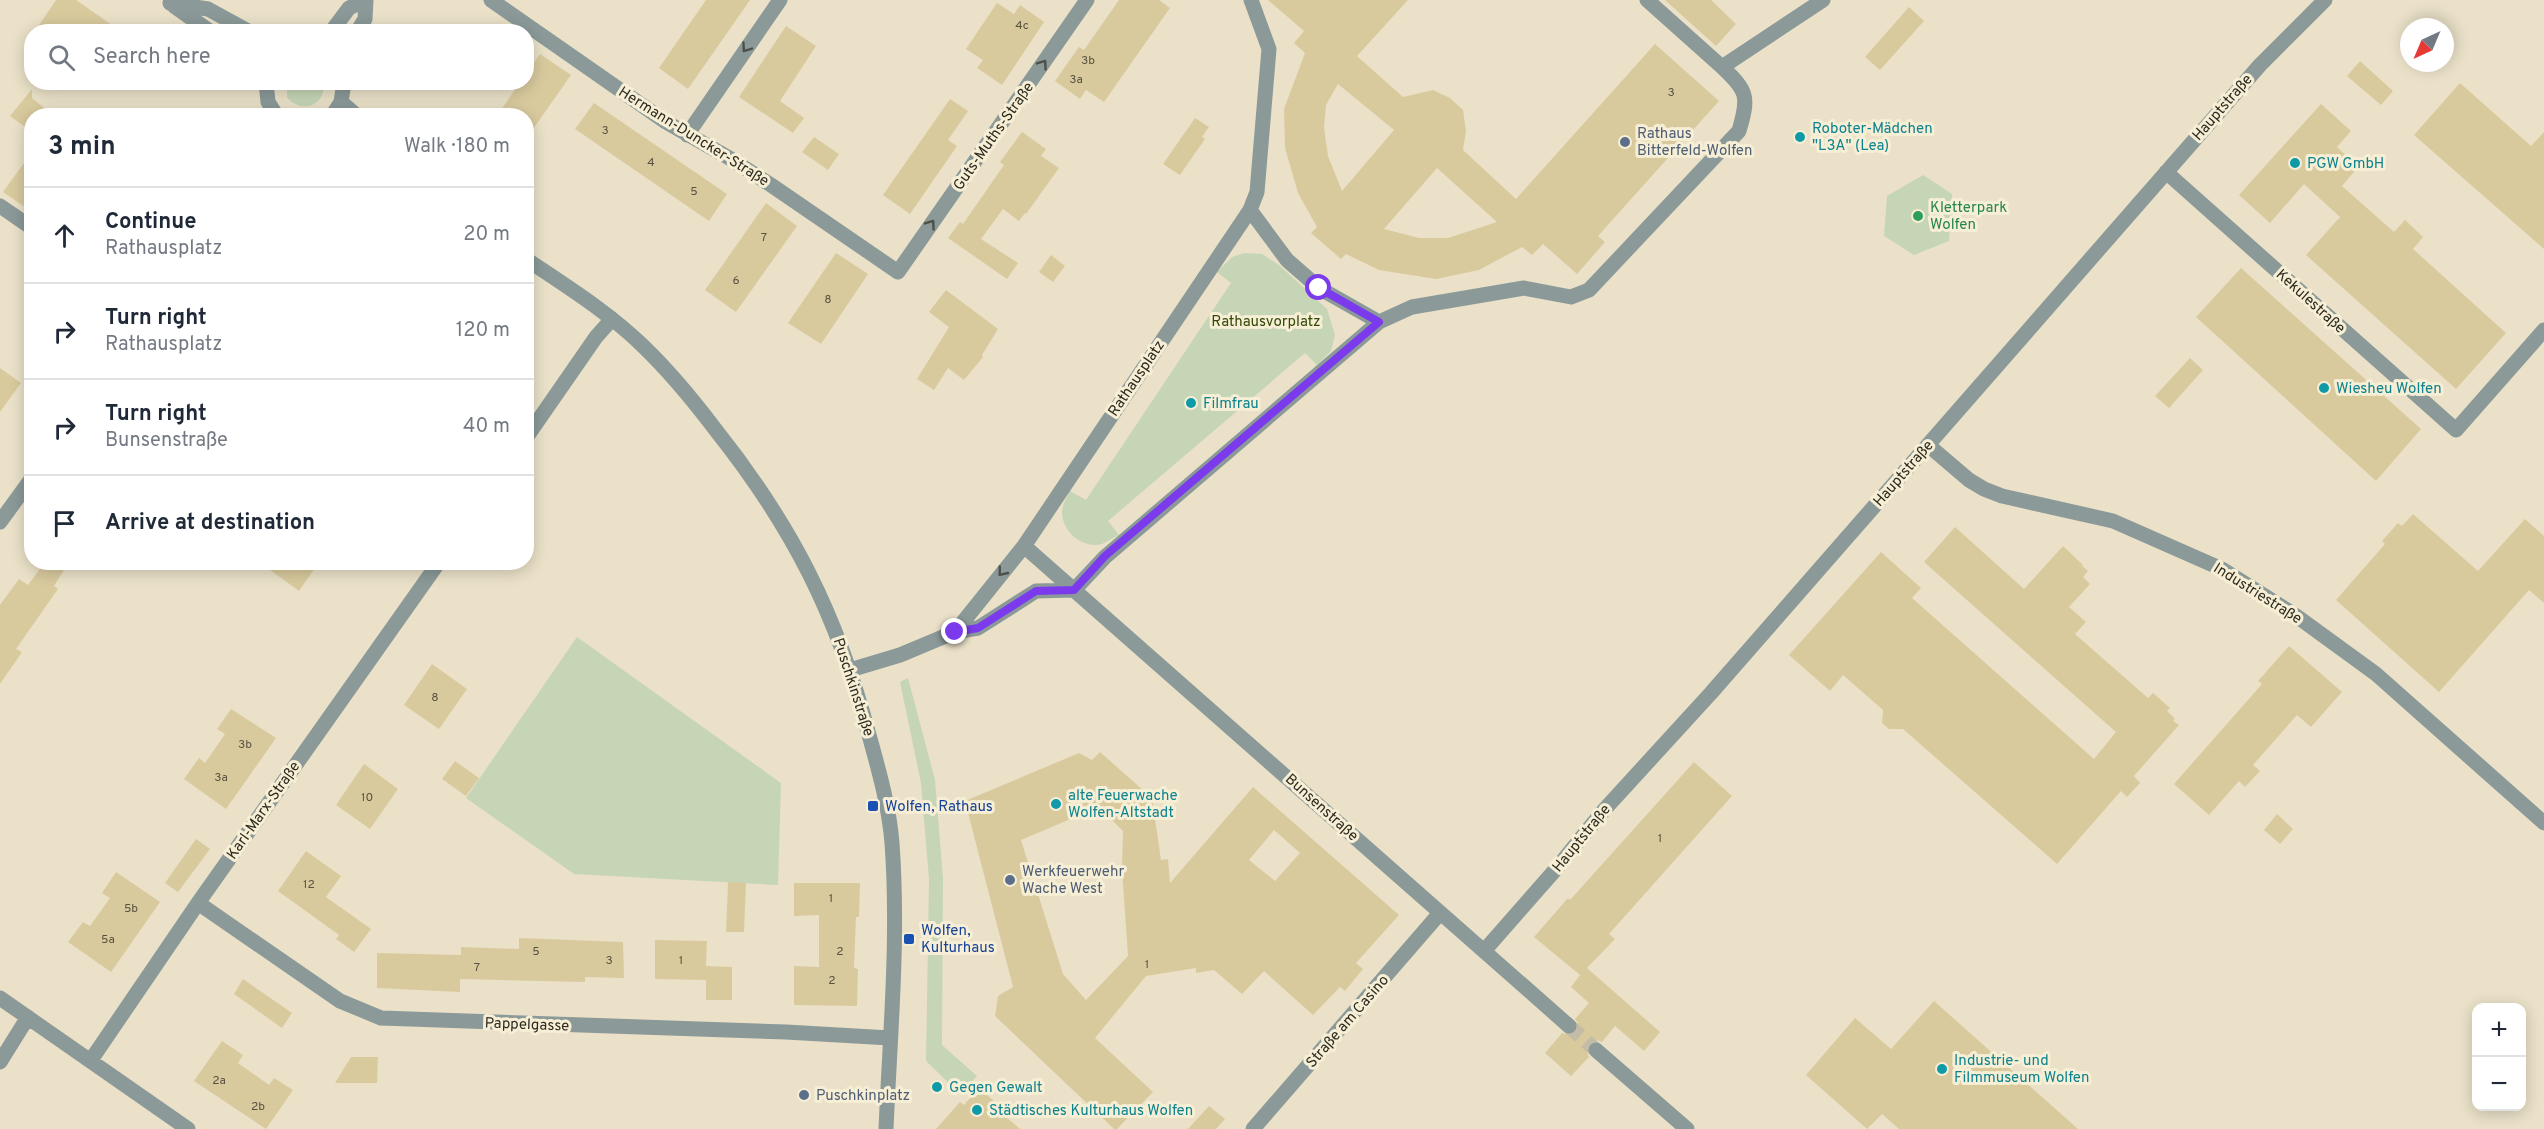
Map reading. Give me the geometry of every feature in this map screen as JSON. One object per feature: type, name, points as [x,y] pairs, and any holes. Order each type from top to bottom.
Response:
[{"type":"street","points":[[338,24],[349,8],[366,0],[365,19],[362,24]]},
{"type":"street","name":"Hermann-Duncker-Straße","points":[[491,0],[526,24]]},
{"type":"street","points":[[687,135],[780,0]]},
{"type":"street","name":"Guts-Muths-Straße","points":[[898,272],[1088,0]]},
{"type":"street","name":"Rathausplatz","points":[[1024,546],[1251,210],[1257,192],[1269,49],[1251,0]]},
{"type":"street","points":[[850,670],[900,655],[955,632],[978,628],[1036,591],[1074,590],[1105,556],[1379,322],[1412,307],[1524,288],[1571,297],[1589,290],[1739,131],[1746,107],[1740,84],[1647,0]]},
{"type":"street","points":[[1722,67],[1823,0]]},
{"type":"street","name":"Hauptstraße","points":[[1484,951],[1604,810],[1711,693],[2260,64],[2325,0]]},
{"type":"street","points":[[168,2],[209,5],[238,24]]},
{"type":"street","points":[[168,2],[200,24]]},
{"type":"street","name":"Hermann-Duncker-Straße","points":[[534,30],[687,135],[731,159],[898,272]]},
{"type":"street","points":[[266,90],[270,108]]},
{"type":"street","points":[[337,108],[341,102],[343,90]]},
{"type":"street","points":[[341,102],[348,108]]},
{"type":"street","name":"Kekulestraße","points":[[2166,172],[2456,430],[2544,330]]},
{"type":"street","points":[[0,206],[24,222]]},
{"type":"street","points":[[1251,210],[1287,260],[1319,288],[1379,322]]},
{"type":"street","name":"Puschkinstraße","points":[[534,264],[612,318],[643,346],[701,410],[774,508],[815,582],[850,670],[883,787],[891,841],[893,949],[886,1129]]},
{"type":"street","points":[[534,427],[612,318]]},
{"type":"street","name":"Industriestraße","points":[[1928,445],[1969,480],[1984,489],[2002,496],[2113,521],[2222,569],[2295,615],[2376,674],[2544,823]]},
{"type":"street","points":[[0,522],[24,489]]},
{"type":"street","points":[[955,632],[1024,546]]},
{"type":"street","name":"Bunsenstraße","points":[[1024,546],[1569,1026]]},
{"type":"street","name":"Karl-Marx-Straße","points":[[91,1060],[198,903],[433,570]]},
{"type":"street","name":"Pappelgasse","points":[[198,903],[340,1001],[381,1017],[890,1038]]},
{"type":"street","name":"Straße am Casino","points":[[1253,1129],[1440,913]]},
{"type":"street","points":[[0,998],[188,1129]]},
{"type":"street","points":[[0,1062],[28,1017]]},
{"type":"street","points":[[1596,1050],[1687,1129]]},
{"type":"green space","points":[[287,90],[323,90],[321,97],[312,105],[299,106],[287,97]]},
{"type":"green space","name":"Kletterpark Wolfen","points":[[1923,175],[1952,194],[1949,241],[1914,255],[1884,236],[1887,196]]},
{"type":"green space","name":"Rathausvorplatz","points":[[1245,253],[1262,254],[1279,265],[1327,309],[1335,335],[1331,351],[1317,365],[1305,353],[1108,521],[1119,535],[1095,545],[1075,538],[1066,527],[1062,513],[1070,491],[1086,500],[1231,283],[1217,272],[1232,257]]},
{"type":"green space","points":[[577,637],[781,783],[778,885],[574,874],[466,798]]},
{"type":"green space","points":[[908,678],[935,780],[943,878],[942,1045],[977,1076],[960,1094],[926,1061],[929,879],[921,783],[900,682]]},
{"type":"building","points":[[56,0],[76,0],[110,24],[40,24]]},
{"type":"building","points":[[706,0],[750,0],[688,89],[659,68]]},
{"type":"building","points":[[1119,0],[1159,0],[1170,8],[1104,102],[1086,90],[1080,99],[1055,81],[1079,47],[1084,50]]},
{"type":"building","name":"Rathaus Bitterfeld-Wolfen","points":[[1268,0],[1408,0],[1357,56],[1403,97],[1433,90],[1450,98],[1463,110],[1466,131],[1463,150],[1516,199],[1655,44],[1719,101],[1598,236],[1605,242],[1577,274],[1543,244],[1532,255],[1522,247],[1479,270],[1436,279],[1379,270],[1346,254],[1341,259],[1311,233],[1317,227],[1298,193],[1285,148],[1284,109],[1305,53],[1294,43],[1304,31]],"holes":[[[1338,84],[1394,130],[1342,191],[1328,156],[1324,128],[1326,105]],[[1437,168],[1497,222],[1448,238],[1419,238],[1384,229]]]},
{"type":"building","points":[[1665,0],[1711,0],[1736,24],[1716,46]]},
{"type":"building","points":[[997,3],[1014,14],[1020,5],[1044,22],[1002,85],[977,68],[983,60],[966,49]]},
{"type":"building","points":[[1909,7],[1924,21],[1880,70],[1865,57]]},
{"type":"building","points":[[786,26],[816,46],[780,101],[804,118],[793,133],[739,97]]},
{"type":"building","points":[[540,54],[571,75],[534,128],[534,108],[502,108],[515,90],[534,90],[534,63]]},
{"type":"building","points":[[2360,61],[2393,91],[2381,105],[2347,76]]},
{"type":"building","points":[[2460,83],[2531,146],[2544,132],[2544,249],[2414,135]]},
{"type":"building","points":[[31,90],[32,98],[44,108],[24,108],[24,126],[10,116]]},
{"type":"building","points":[[950,99],[968,111],[948,140],[957,146],[910,214],[883,195]]},
{"type":"building","points":[[594,103],[727,194],[709,221],[575,129]]},
{"type":"building","points":[[2321,104],[2351,131],[2337,147],[2358,167],[2342,186],[2394,232],[2405,220],[2423,237],[2413,249],[2506,333],[2456,389],[2306,255],[2340,217],[2304,184],[2270,223],[2239,195]]},
{"type":"building","points":[[1195,118],[1209,127],[1202,137],[1205,139],[1180,175],[1163,164]]},
{"type":"building","points":[[1022,132],[1046,149],[1041,156],[1059,168],[1019,221],[1003,209],[981,239],[1018,263],[1007,279],[948,238],[960,222],[963,224],[1004,165],[1000,162]]},
{"type":"building","points":[[814,137],[839,154],[828,170],[802,152]]},
{"type":"building","points":[[24,163],[24,206],[3,192]]},
{"type":"building","points":[[766,203],[797,226],[736,312],[705,290]]},
{"type":"building","points":[[836,253],[868,274],[821,344],[788,323]]},
{"type":"building","points":[[1051,255],[1065,266],[1053,282],[1039,272]]},
{"type":"building","name":"Wiesheu Wolfen","points":[[2241,268],[2421,429],[2376,481],[2196,317]]},
{"type":"building","points":[[946,290],[998,329],[982,355],[983,357],[964,380],[948,368],[934,390],[917,379],[949,327],[929,312]]},
{"type":"building","points":[[2190,358],[2203,370],[2169,408],[2155,396]]},
{"type":"building","points":[[0,368],[21,383],[0,412]]},
{"type":"building","points":[[2413,514],[2478,571],[2525,519],[2544,536],[2544,603],[2529,590],[2439,692],[2336,600],[2385,544],[2382,541],[2398,523],[2402,526]]},
{"type":"building","points":[[1955,527],[2024,589],[2063,546],[2088,571],[2083,577],[2090,584],[2069,607],[2086,622],[2075,634],[2148,698],[2153,693],[2170,708],[2167,711],[2175,719],[2173,721],[2179,725],[2134,776],[2140,783],[2127,797],[2121,791],[2057,864],[1903,729],[1889,729],[1882,723],[1883,710],[1843,675],[1830,691],[1789,655],[1881,552],[1921,588],[1912,598],[2094,759],[2116,732],[1924,562]]},
{"type":"building","points":[[39,570],[64,570],[54,586],[58,589],[16,649],[22,652],[0,684],[0,605],[19,579],[28,585]]},
{"type":"building","points":[[270,570],[313,570],[299,591]]},
{"type":"building","points":[[2289,646],[2342,692],[2311,727],[2297,715],[2253,765],[2260,771],[2245,787],[2239,781],[2209,815],[2174,784],[2262,684],[2258,681]]},
{"type":"building","points":[[432,664],[467,689],[439,729],[404,705]]},
{"type":"building","points":[[231,709],[276,738],[226,809],[184,779],[199,758],[205,763],[225,734],[217,729]]},
{"type":"building","points":[[1100,752],[1152,798],[1161,860],[1168,859],[1170,883],[1253,787],[1399,915],[1356,963],[1363,969],[1345,991],[1340,987],[1313,1015],[1264,971],[1242,994],[1214,970],[1196,973],[1196,968],[1146,976],[1095,1038],[1153,1092],[1117,1129],[1114,1129],[995,1016],[998,996],[1013,987],[965,801],[1079,753],[1092,760]],"holes":[[[1099,807],[1123,831],[1122,869],[1128,956],[1086,1000],[1063,974],[1021,840]],[[1274,830],[1300,853],[1275,881],[1249,860]]]},
{"type":"building","points":[[455,761],[479,778],[466,796],[442,779]]},
{"type":"building","points":[[1694,762],[1732,796],[1609,934],[1615,939],[1587,968],[1660,1032],[1644,1051],[1615,1026],[1602,1042],[1597,1040],[1589,1043],[1586,1049],[1589,1057],[1571,1076],[1545,1053],[1562,1033],[1572,1035],[1577,1032],[1578,1023],[1575,1019],[1589,1003],[1571,987],[1580,975],[1534,937]]},
{"type":"building","points":[[364,764],[398,789],[370,829],[336,805]]},
{"type":"building","points":[[2277,814],[2293,829],[2280,844],[2264,830]]},
{"type":"building","points":[[196,839],[210,849],[178,892],[165,883]]},
{"type":"building","points":[[306,851],[341,876],[326,897],[371,929],[354,952],[336,939],[339,935],[278,891]]},
{"type":"building","points":[[116,872],[160,902],[111,972],[68,942],[83,922],[90,926],[110,898],[102,893]]},
{"type":"building","points":[[728,882],[746,883],[744,932],[726,932]]},
{"type":"building","points":[[794,883],[860,883],[854,968],[858,969],[857,1006],[794,1005],[794,966],[819,967],[819,915],[794,916]]},
{"type":"building","points":[[519,938],[623,942],[624,978],[585,977],[585,982],[460,979],[460,992],[377,988],[377,953],[461,955],[461,947],[519,949]]},
{"type":"building","points":[[655,940],[707,941],[706,966],[732,967],[732,1000],[706,1000],[706,980],[655,979]]},
{"type":"building","points":[[243,979],[292,1013],[282,1028],[234,994]]},
{"type":"building","name":"Industrie- und Filmmuseum Wolfen","points":[[1934,1001],[2078,1129],[1899,1129],[1882,1114],[1867,1129],[1806,1075],[1855,1018],[1891,1049]]},
{"type":"building","points":[[222,1041],[243,1055],[238,1063],[269,1085],[274,1078],[293,1090],[266,1129],[194,1081]]},
{"type":"building","points":[[351,1057],[378,1057],[377,1083],[335,1083]]},
{"type":"building","name":"Städtisches Kulturhaus Wolfen","points":[[979,1088],[1002,1108],[999,1111],[1020,1129],[936,1129],[960,1102],[964,1105]]},
{"type":"building","points":[[1209,1106],[1225,1119],[1216,1129],[1188,1129]]},
{"type":"tunnel","points":[[1569,1026],[1596,1050]]},
{"type":"place","name":"Roboter-Mädchen \"L3A\" (Lea)","points":[[1800,137]]},
{"type":"place","name":"Rathaus Bitterfeld-Wolfen","points":[[1625,142]]},
{"type":"place","name":"PGW GmbH","points":[[2295,163]]},
{"type":"place","name":"Kletterpark Wolfen","points":[[1918,216]]},
{"type":"place","name":"Wiesheu Wolfen","points":[[2324,388]]},
{"type":"place","name":"Filmfrau","points":[[1191,403]]},
{"type":"place","name":"alte Feuerwache Wolfen-Altstadt","points":[[1056,804]]},
{"type":"place","name":"Wolfen, Rathaus","points":[[873,806]]},
{"type":"place","name":"Werkfeuerwehr Wache West","points":[[1010,880]]},
{"type":"place","name":"Wolfen, Kulturhaus","points":[[909,939]]},
{"type":"place","name":"Industrie- und Filmmuseum Wolfen","points":[[1942,1069]]},
{"type":"place","name":"Gegen Gewalt","points":[[937,1087]]},
{"type":"place","name":"Puschkinplatz","points":[[804,1095]]},
{"type":"place","name":"Städtisches Kulturhaus Wolfen","points":[[977,1110]]},
{"type":"route","points":[[955,632],[978,628],[1036,591],[1074,590],[1105,556],[1379,322],[1319,288]]}]
